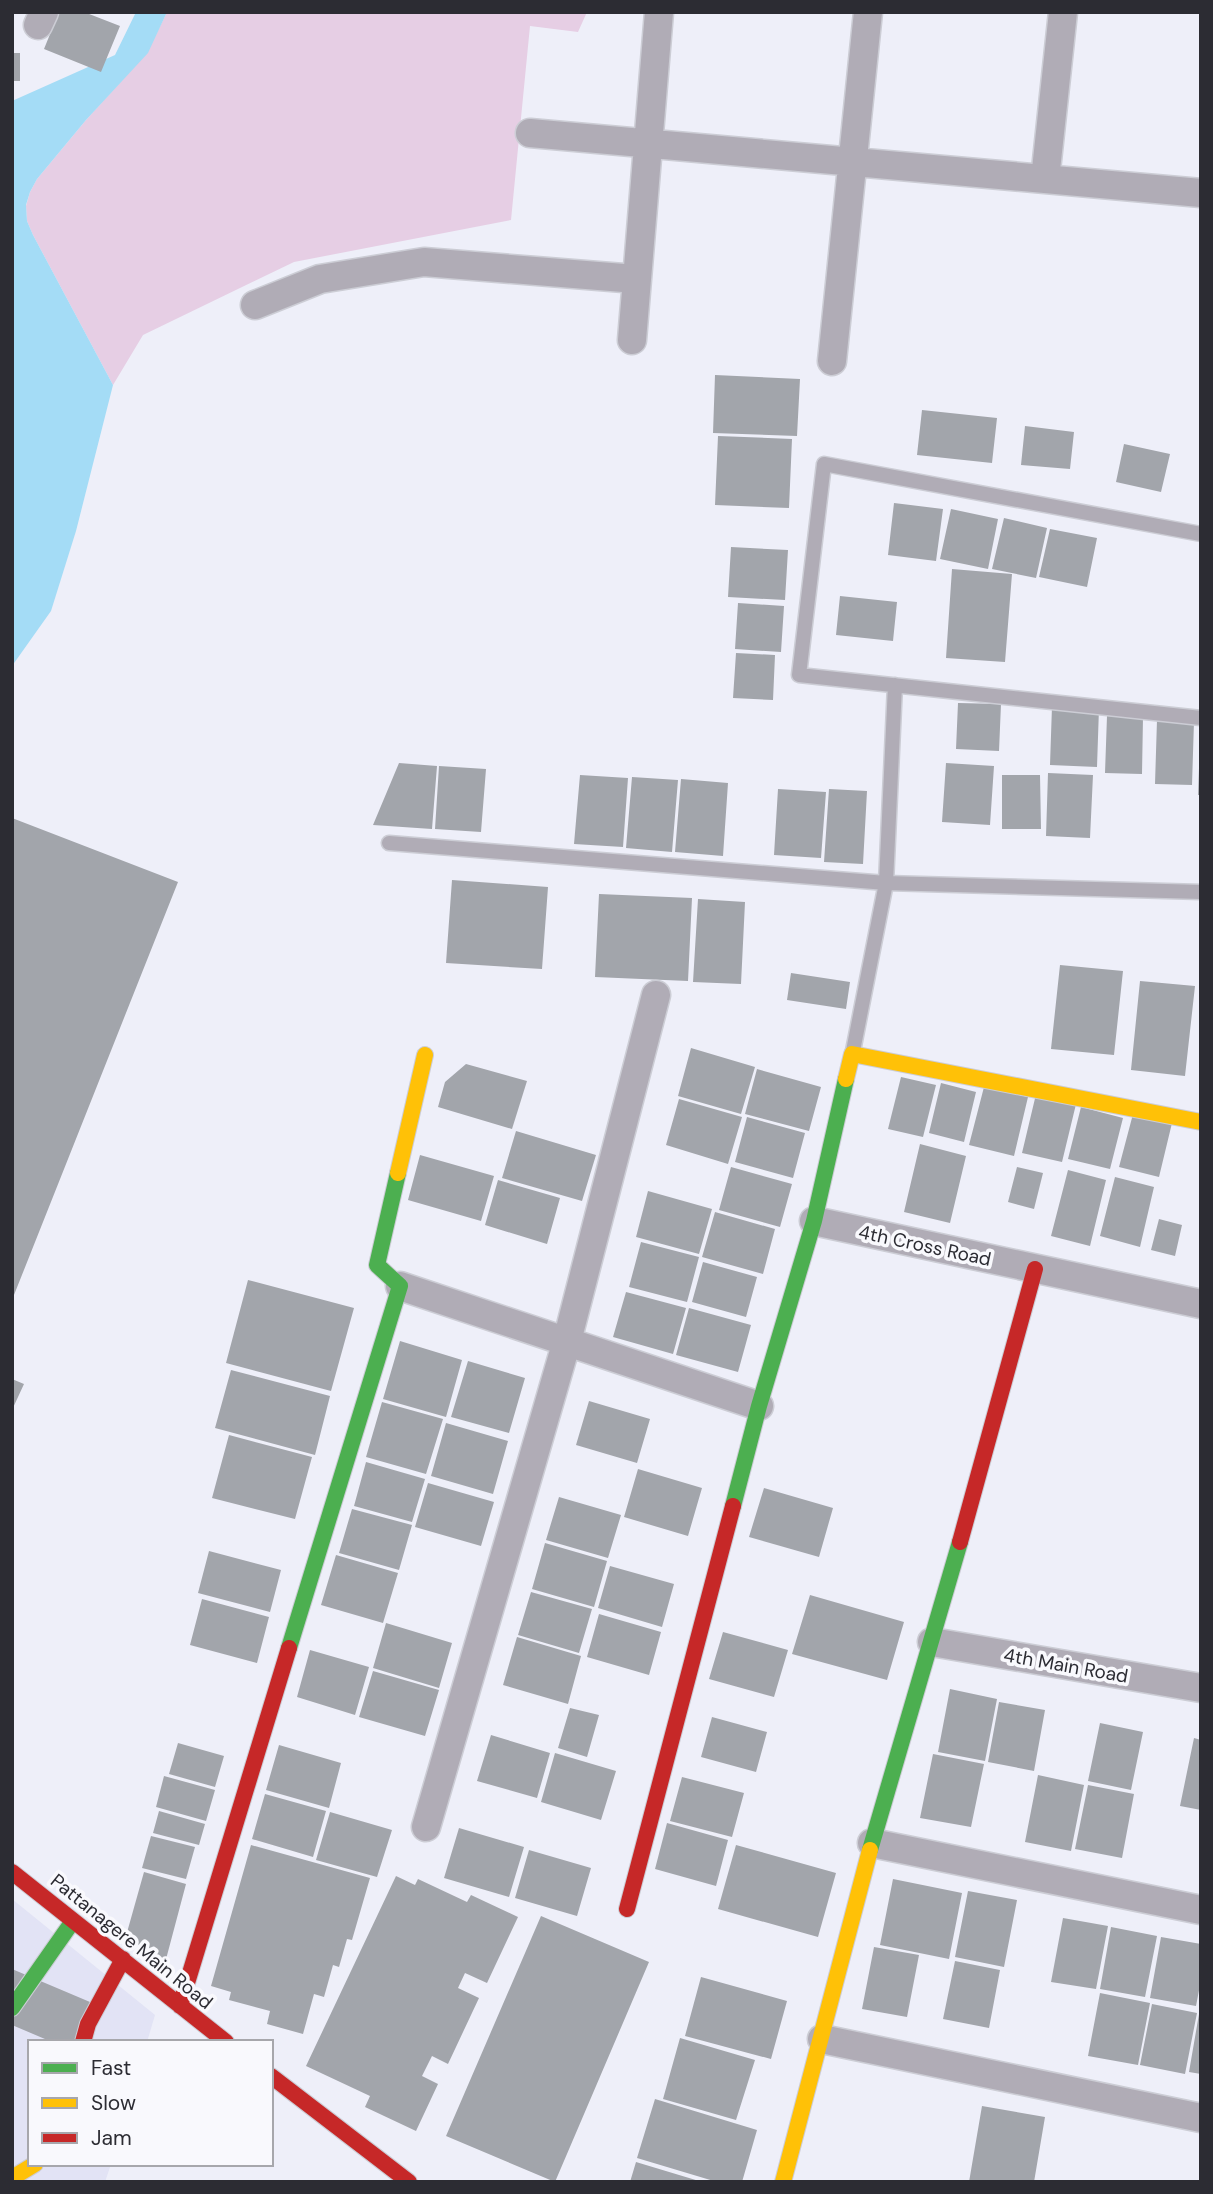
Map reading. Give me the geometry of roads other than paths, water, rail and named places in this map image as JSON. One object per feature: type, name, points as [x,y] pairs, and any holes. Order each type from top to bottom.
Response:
[{"type":"street","points":[[632,340],[659,12]]},
{"type":"street","points":[[832,361],[868,12]]},
{"type":"street","points":[[1045,179],[1063,12]]},
{"type":"street","points":[[530,133],[1201,193]]},
{"type":"street","points":[[255,305],[320,279],[424,262],[636,279]]},
{"type":"street","points":[[426,1827],[567,1341],[656,995]]},
{"type":"street","points":[[627,1909],[760,1406],[814,1221],[852,1054],[1201,1122]]},
{"type":"street","points":[[425,1055],[377,1265],[400,1286],[760,1406]]},
{"type":"street","name":"4th Cross Road","points":[[814,1221],[1201,1304]]},
{"type":"street","points":[[783,2182],[872,1843],[932,1642],[1035,1269]]},
{"type":"street","points":[[180,2006],[400,1286]]},
{"type":"street","name":"4th Main Road","points":[[932,1642],[1201,1688]]},
{"type":"street","points":[[872,1843],[1201,1910]]},
{"type":"street","name":"Pattanagere Main Road","points":[[12,1872],[223,2040]]},
{"type":"street","points":[[12,2008],[73,1921]]},
{"type":"street","points":[[84,2040],[88,2024],[123,1959]]},
{"type":"street","points":[[822,2039],[1201,2118]]},
{"type":"street","points":[[273,2078],[410,2182]]},
{"type":"street","points":[[12,2178],[32,2166]]},
{"type":"lane","points":[[1201,534],[824,464],[799,675],[1201,718]]},
{"type":"lane","points":[[852,1054],[886,883],[895,685]]},
{"type":"lane","points":[[389,843],[886,883],[1201,892]]},
{"type":"water","points":[[136,12],[167,12],[148,53],[86,120],[37,179],[26,205],[27,221],[33,235],[113,385],[76,531],[51,611],[12,666],[12,101],[115,55]]}]
